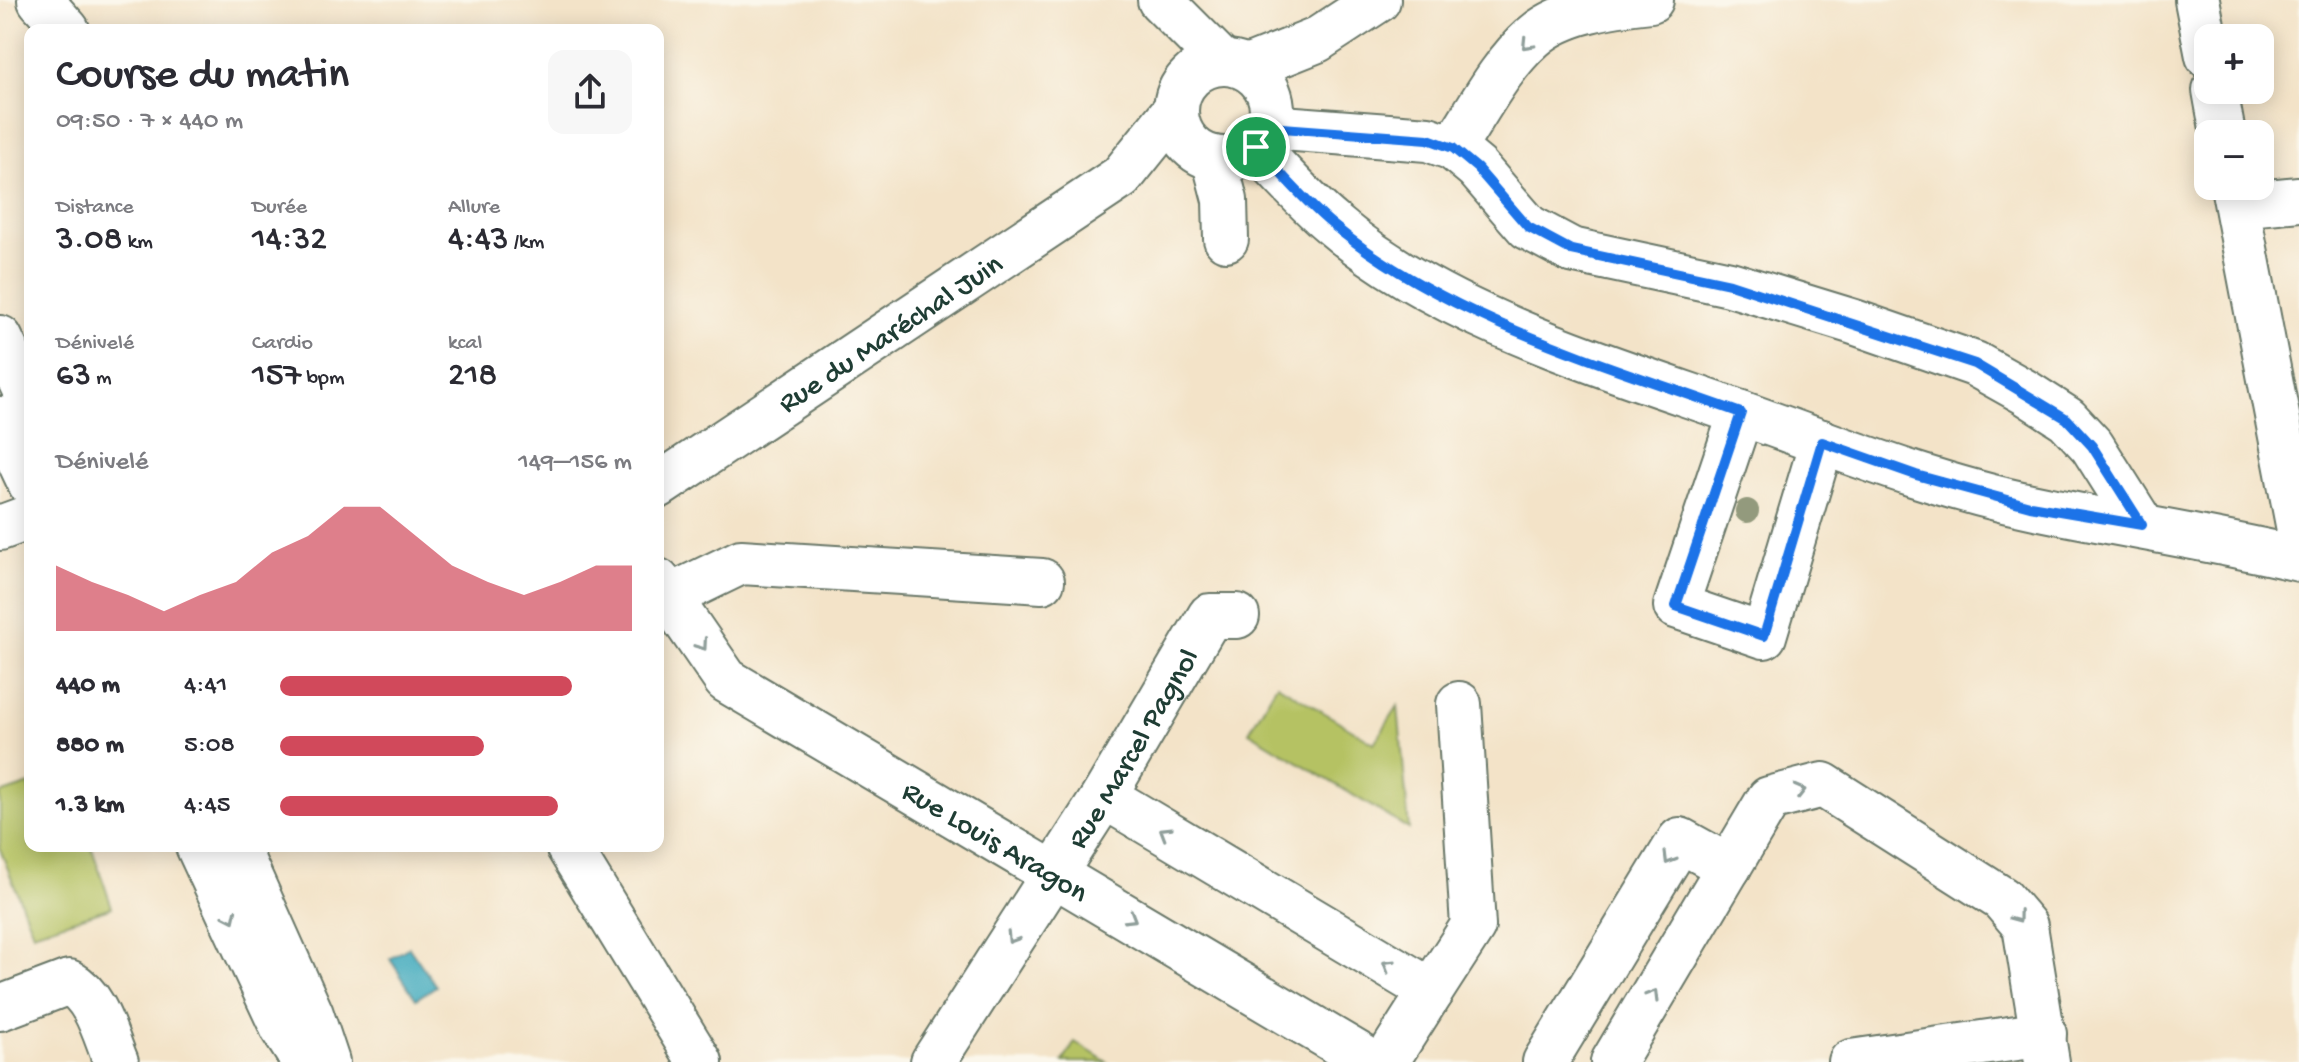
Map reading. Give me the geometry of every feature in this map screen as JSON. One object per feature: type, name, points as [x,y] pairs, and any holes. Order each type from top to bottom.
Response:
[{"type":"street","points":[[40,0],[62,24]]},
{"type":"street","points":[[1207,155],[1244,155],[1266,128],[1292,68],[1317,40],[1378,0]]},
{"type":"street","points":[[1453,148],[1534,35],[1562,19],[1620,4],[1651,0]]},
{"type":"street","points":[[2192,1],[2199,24]]},
{"type":"street","points":[[1163,2],[1234,65],[1265,85],[1266,128],[1333,225],[1395,269],[1453,302],[1581,356],[1916,475],[2030,506],[2142,525],[2299,559]]},
{"type":"street","points":[[1163,2],[1182,135],[1207,155],[1225,200],[1226,239]]},
{"type":"street","points":[[1178,99],[1198,68],[1234,65],[1317,40]]},
{"type":"street","name":"Rue du Maréchal Juin","points":[[1121,177],[1178,99]]},
{"type":"street","points":[[1266,128],[1428,139],[1453,148],[1477,168],[1528,227],[1571,250],[1744,288],[1975,364],[2067,419],[2092,446],[2142,525]]},
{"type":"street","name":"Rue du Maréchal Juin","points":[[664,482],[1121,177],[1207,155]]},
{"type":"street","points":[[2274,198],[2299,199]]},
{"type":"street","points":[[2236,200],[2299,530]]},
{"type":"street","points":[[0,338],[24,388]]},
{"type":"street","points":[[1741,413],[1676,606],[1764,636],[1822,442]]},
{"type":"street","points":[[0,419],[24,470]]},
{"type":"street","points":[[0,528],[24,519]]},
{"type":"street","points":[[664,589],[741,562],[1042,581]]},
{"type":"street","name":"Rue Louis Aragon","points":[[664,590],[726,680],[1371,1062]]},
{"type":"street","name":"Rue Marcel Pagnol","points":[[933,1062],[1104,796],[1210,616],[1237,616]]},
{"type":"street","points":[[1386,1062],[1473,926],[1459,704]]},
{"type":"street","points":[[1613,1062],[1769,799],[1823,785],[2002,899],[2025,926],[2045,1048],[1851,1062]]},
{"type":"street","points":[[1104,796],[1431,991]]},
{"type":"street","points":[[1545,1062],[1680,840],[1729,867]]},
{"type":"street","points":[[201,852],[283,1029],[304,1062]]},
{"type":"street","points":[[239,852],[311,1014],[327,1062]]},
{"type":"street","points":[[572,852],[700,1062]]},
{"type":"street","points":[[0,1008],[69,982],[83,990],[93,1005],[116,1062]]},
{"type":"green space","points":[[1277,684],[1374,743],[1398,706],[1409,829],[1249,732]]},
{"type":"green space","points":[[24,786],[24,852],[93,852],[112,907],[33,933],[0,849],[0,794]]},
{"type":"green space","points":[[1075,1042],[1107,1062],[1063,1062]]},
{"type":"water","points":[[409,947],[436,986],[416,999],[390,959]]},
{"type":"route","points":[[1269,127],[1428,139],[1453,148],[1477,168],[1528,227],[1571,250],[1638,267],[1730,284],[1975,364],[2067,419],[2092,446],[2142,525],[2030,506],[1916,475],[1822,442],[1764,636],[1676,606],[1741,413],[1581,356],[1453,302],[1395,269],[1333,225],[1256,147],[1269,127]]}]
